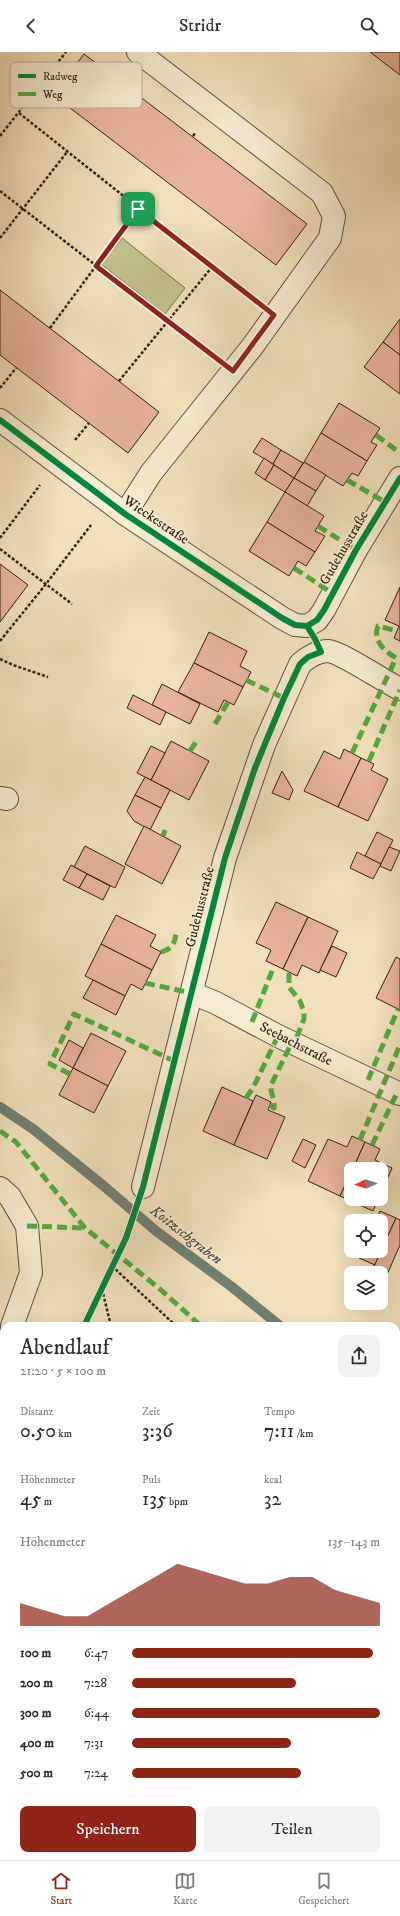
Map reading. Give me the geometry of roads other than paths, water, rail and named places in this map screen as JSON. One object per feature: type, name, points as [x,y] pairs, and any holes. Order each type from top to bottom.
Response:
[{"type":"street","points":[[116,508],[151,473],[233,371],[330,238],[334,216],[322,193],[138,52]]},
{"type":"street","name":"Wieckestraße","points":[[0,420],[116,508],[282,618],[295,625],[306,626]]},
{"type":"street","name":"Gudehusstraße","points":[[306,626],[317,620],[324,610],[356,550],[400,478]]},
{"type":"street","name":"Gudehusstraße","points":[[143,1187],[225,858],[255,768],[300,664],[308,657],[321,652],[336,652],[400,689]]},
{"type":"street","name":"Seebachstraße","points":[[192,993],[216,1003],[278,1036],[400,1094]]},
{"type":"street","points":[[0,1188],[10,1197],[27,1226],[31,1273],[13,1322]]},
{"type":"waterway","name":"Koitzschgraben","points":[[0,1107],[33,1129],[105,1187],[156,1231],[232,1287],[275,1322]]}]
